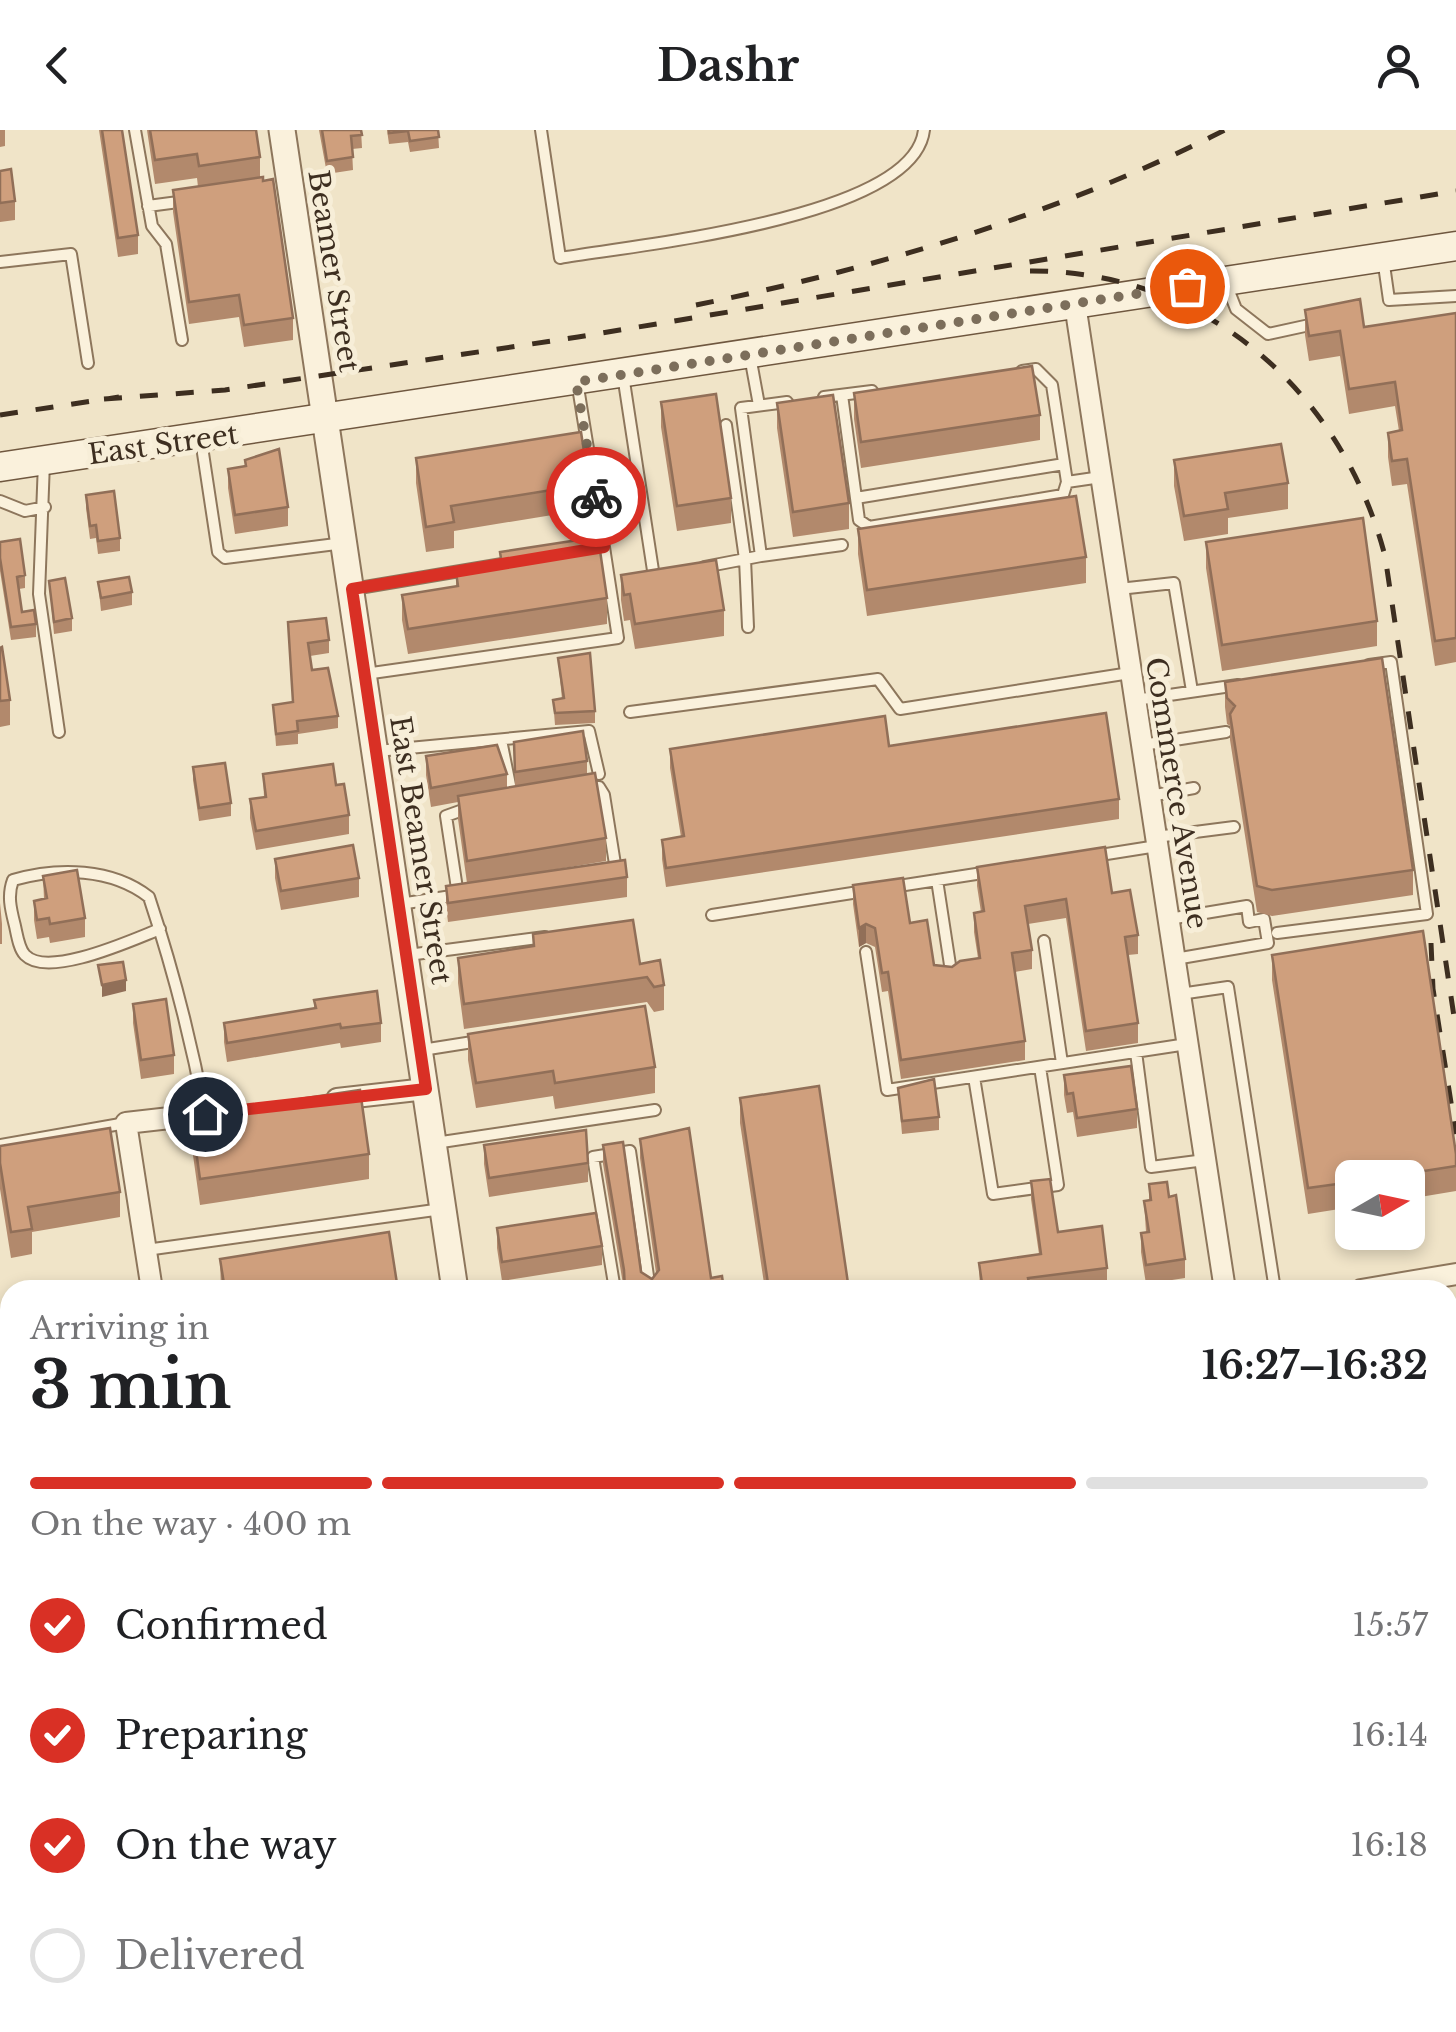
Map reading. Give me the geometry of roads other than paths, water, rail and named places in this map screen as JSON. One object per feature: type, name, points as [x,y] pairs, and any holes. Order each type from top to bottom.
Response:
[{"type":"main road","name":"East Street","points":[[0,467],[1456,246]]},
{"type":"street","name":"Beamer Street","points":[[282,130],[283,187],[326,420]]},
{"type":"street","name":"Commerce Avenue","points":[[1076,304],[1223,1280]]},
{"type":"street","name":"East Beamer Street","points":[[326,420],[454,1280]]},
{"type":"street","points":[[316,1102],[426,1089]]},
{"type":"street","points":[[150,1280],[126,1123],[242,1110]]},
{"type":"street","points":[[1432,1280],[1456,1274]]},
{"type":"lane","points":[[135,130],[152,226],[166,244],[182,340]]},
{"type":"lane","points":[[541,130],[560,258],[804,216],[899,174],[924,130]]},
{"type":"lane","points":[[148,206],[205,198]]},
{"type":"lane","points":[[0,262],[71,254],[88,362]]},
{"type":"lane","points":[[1382,257],[1389,300],[1456,296]]},
{"type":"lane","points":[[1224,280],[1236,309],[1268,334],[1326,322]]},
{"type":"lane","points":[[750,355],[759,405]]},
{"type":"lane","points":[[842,395],[859,520],[869,527],[1063,496],[1067,482],[1052,385],[1036,369],[1016,372]]},
{"type":"lane","points":[[623,374],[654,577],[672,573]]},
{"type":"lane","points":[[364,674],[618,638],[576,382]]},
{"type":"lane","points":[[813,399],[880,390]]},
{"type":"lane","points":[[760,556],[740,408],[795,401]]},
{"type":"lane","points":[[726,426],[746,559],[748,626]]},
{"type":"lane","points":[[200,439],[218,552],[225,558],[345,543]]},
{"type":"lane","points":[[44,461],[46,507],[39,594],[59,732]]},
{"type":"lane","points":[[856,498],[1064,464]]},
{"type":"lane","points":[[1067,482],[1102,477]]},
{"type":"lane","points":[[0,501],[25,512],[46,507]]},
{"type":"lane","points":[[691,570],[842,545]]},
{"type":"lane","points":[[567,553],[604,547]]},
{"type":"lane","points":[[352,589],[530,559]]},
{"type":"lane","points":[[1118,589],[1174,583],[1192,691]]},
{"type":"lane","points":[[1277,933],[1427,914],[1391,662],[1355,668]]},
{"type":"lane","points":[[630,712],[878,679],[900,709],[1131,672]]},
{"type":"lane","points":[[1136,700],[1246,683]]},
{"type":"lane","points":[[376,751],[590,731],[598,774]]},
{"type":"lane","points":[[1142,745],[1226,732]]},
{"type":"lane","points":[[501,740],[510,785]]},
{"type":"lane","points":[[580,790],[599,787],[604,795],[616,864],[609,871],[590,874]]},
{"type":"lane","points":[[1150,796],[1194,788]]},
{"type":"lane","points":[[458,895],[446,816],[450,810],[488,805]]},
{"type":"lane","points":[[1084,857],[1234,827]]},
{"type":"lane","points":[[712,915],[1011,868]]},
{"type":"lane","points":[[160,929],[86,956],[60,962],[35,961],[24,954],[18,939],[9,892],[13,880],[31,875],[111,876],[150,896],[185,1006],[205,1114]]},
{"type":"lane","points":[[937,880],[952,978]]},
{"type":"lane","points":[[399,904],[477,892]]},
{"type":"lane","points":[[1169,918],[1247,906],[1250,922],[1264,920],[1268,944],[1175,959]]},
{"type":"lane","points":[[407,955],[561,935]]},
{"type":"lane","points":[[1044,941],[1062,1063]]},
{"type":"lane","points":[[866,952],[887,1090],[1188,1044]]},
{"type":"lane","points":[[1180,994],[1228,987],[1273,1280]]},
{"type":"lane","points":[[421,1050],[496,1039]]},
{"type":"lane","points":[[1136,1052],[1151,1167],[1205,1160]]},
{"type":"lane","points":[[974,1077],[993,1194],[1058,1185],[1040,1067]]},
{"type":"lane","points":[[434,1143],[655,1110]]},
{"type":"lane","points":[[0,1145],[126,1123]]},
{"type":"lane","points":[[613,1280],[593,1157],[630,1151],[649,1280]]},
{"type":"lane","points":[[146,1250],[443,1209]]},
{"type":"railway","points":[[696,305],[900,256],[1033,213],[1225,130]]},
{"type":"railway","points":[[104,399],[225,390],[578,337],[1456,191]]},
{"type":"railway","points":[[1030,271],[1093,276],[1153,292],[1207,317],[1257,351],[1300,393],[1336,442],[1365,496],[1385,556],[1456,1030]]},
{"type":"railway","points":[[0,415],[119,397]]},
{"type":"railway","points":[[1431,943],[1433,989],[1456,1134]]}]
